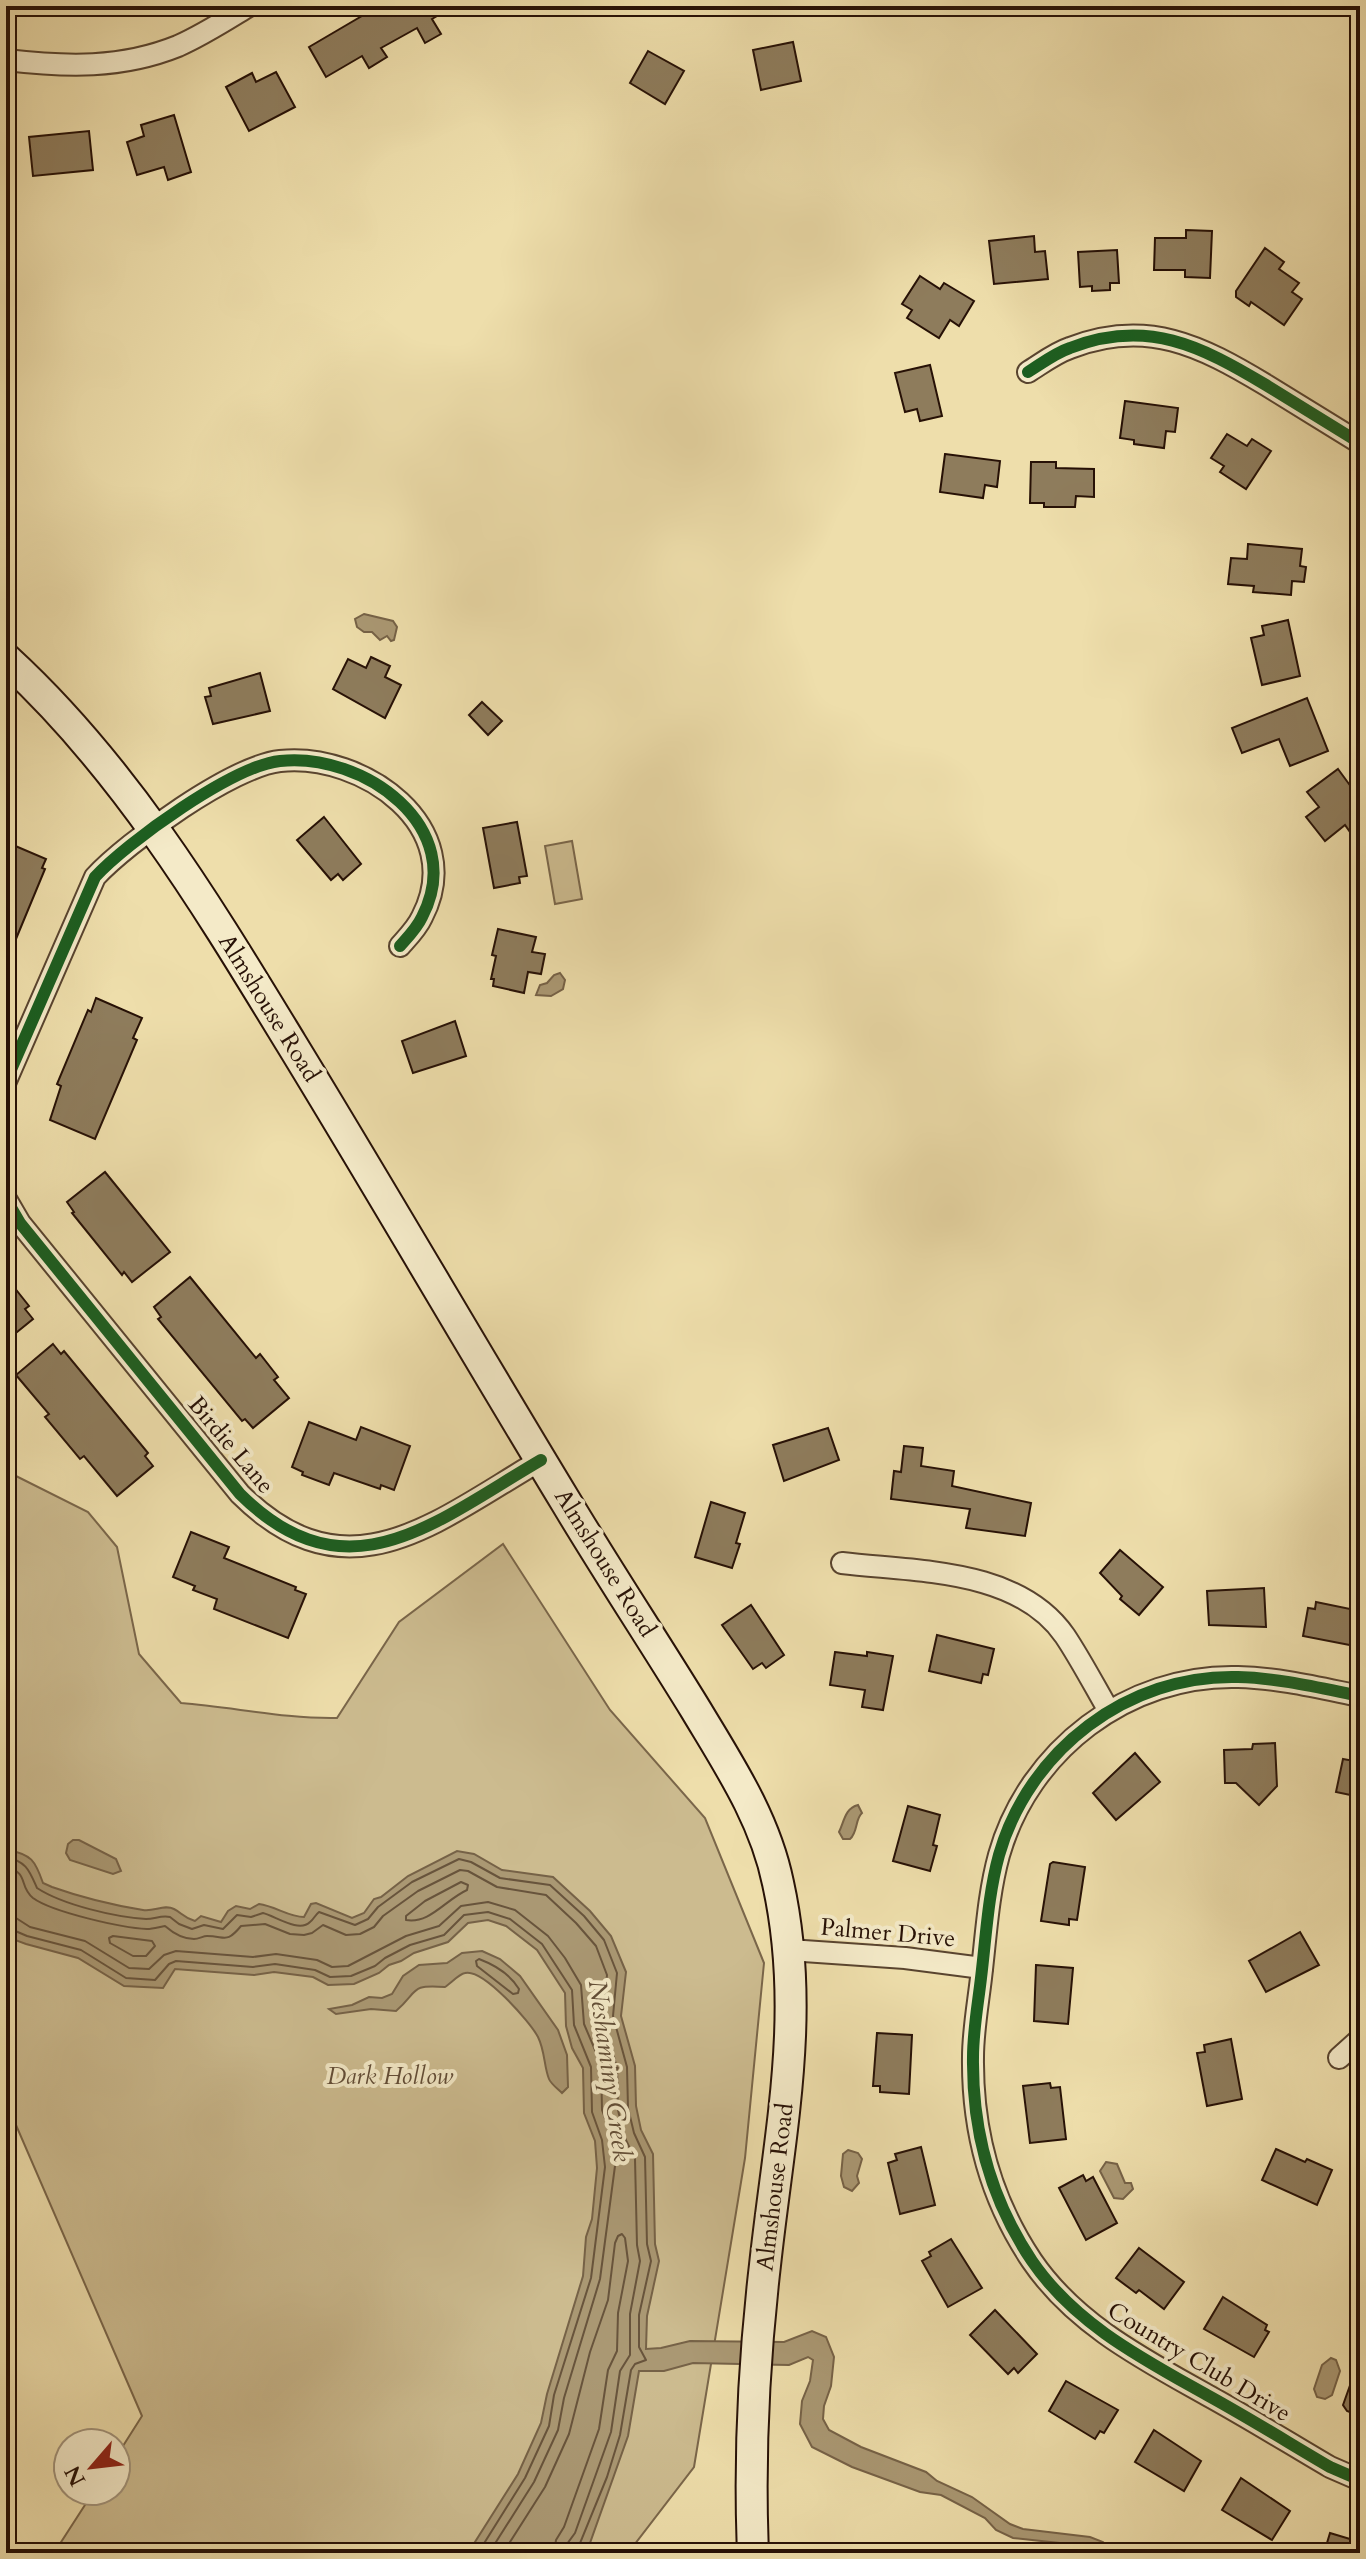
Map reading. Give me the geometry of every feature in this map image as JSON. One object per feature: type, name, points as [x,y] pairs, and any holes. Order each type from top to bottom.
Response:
[{"type":"main road","name":"Almshouse Road","points":[[6,659],[61,713],[155,829],[284,1032],[747,1798],[772,1858],[789,1950],[793,2008],[787,2097],[761,2298],[751,2501],[753,2553]]},
{"type":"street","points":[[6,60],[58,66],[111,65],[179,45],[223,12],[249,6]]},
{"type":"street","points":[[1028,372],[1068,349],[1092,341],[1117,337],[1168,339],[1215,355],[1360,443]]},
{"type":"street","points":[[6,1081],[92,883],[109,863],[215,786],[266,763],[308,760],[328,763],[358,773],[386,789],[404,805],[419,826],[432,861],[432,880],[428,903],[414,930],[400,946]]},
{"type":"street","name":"Birdie Lane","points":[[6,1199],[20,1223],[240,1494],[270,1521],[299,1537],[345,1547],[375,1545],[402,1538],[541,1460]]},
{"type":"street","points":[[842,1563],[975,1580],[1003,1588],[1029,1601],[1045,1613],[1064,1635],[1109,1711]]},
{"type":"street","name":"Country Club Drive","points":[[1360,1696],[1281,1680],[1238,1677],[1176,1683],[1145,1693],[1109,1711],[1065,1744],[1024,1796],[999,1858],[982,1968],[973,2055],[977,2127],[999,2203],[1033,2262],[1065,2300],[1123,2347],[1330,2467],[1360,2480]]},
{"type":"street","name":"Palmer Drive","points":[[789,1950],[905,1958],[982,1968]]},
{"type":"street","points":[[1339,2058],[1360,2039]]},
{"type":"green space","points":[[572,841],[582,899],[555,904],[545,846]]},
{"type":"green space","name":"Dark Hollow","points":[[6,1471],[88,1512],[117,1547],[139,1654],[181,1703],[298,1717],[337,1718],[399,1622],[503,1544],[610,1710],[705,1818],[764,1963],[745,2158],[694,2467],[628,2553],[54,2553],[84,2507],[132,2507],[132,2432],[142,2416],[6,2102]]},
{"type":"water","points":[[364,614],[393,621],[397,627],[394,640],[387,636],[380,640],[372,632],[364,632],[357,627],[355,619]]},
{"type":"water","points":[[560,973],[565,980],[563,989],[551,996],[536,995],[540,985]]},
{"type":"water","points":[[858,1805],[862,1813],[854,1833],[850,1839],[843,1839],[839,1832],[846,1816],[850,1809]]},
{"type":"water","points":[[79,1840],[116,1859],[121,1871],[113,1874],[70,1860],[66,1853],[68,1844]]},
{"type":"water","name":"Neshaminy Creek","points":[[6,1849],[31,1860],[43,1883],[52,1887],[131,1908],[170,1908],[195,1921],[201,1916],[221,1922],[228,1911],[236,1906],[250,1909],[259,1904],[304,1917],[311,1904],[316,1903],[352,1918],[364,1913],[374,1899],[408,1876],[457,1851],[474,1854],[502,1870],[553,1877],[590,1911],[611,1936],[626,1972],[621,2016],[635,2066],[636,2106],[641,2130],[653,2154],[655,2244],[659,2261],[647,2316],[646,2349],[690,2341],[784,2342],[812,2331],[826,2337],[834,2357],[823,2419],[829,2430],[861,2447],[926,2472],[937,2481],[972,2497],[1010,2524],[1023,2529],[1090,2537],[1103,2542],[1114,2553],[1102,2553],[1088,2546],[1013,2538],[996,2530],[985,2518],[941,2495],[920,2492],[852,2467],[812,2447],[800,2424],[802,2401],[810,2381],[813,2360],[808,2357],[789,2365],[693,2363],[664,2371],[639,2371],[628,2436],[590,2543],[582,2553],[468,2553],[518,2474],[541,2423],[583,2276],[586,2237],[592,2219],[597,2168],[595,2141],[584,2113],[583,2068],[572,2048],[566,2026],[565,1993],[537,1950],[506,1926],[488,1920],[468,1923],[448,1942],[414,1953],[354,1984],[328,1985],[313,1977],[274,1972],[254,1975],[175,1969],[163,1988],[124,1986],[78,1958],[26,1944],[6,1932]]},
{"type":"water","points":[[482,1951],[500,1959],[520,1976],[558,2030],[567,2055],[568,2087],[562,2093],[549,2079],[540,2042],[533,2030],[494,1987],[473,1974],[465,1973],[445,1987],[420,1988],[396,2011],[371,2009],[336,2014],[329,2009],[352,2005],[369,1997],[382,1998],[392,1994],[403,1976],[419,1965],[447,1963],[462,1953]]},
{"type":"water","points":[[848,2150],[858,2153],[862,2159],[857,2176],[859,2183],[852,2191],[844,2187],[841,2176],[843,2154]]},
{"type":"water","points":[[1106,2162],[1117,2164],[1125,2183],[1131,2183],[1133,2189],[1123,2199],[1114,2198],[1100,2171]]},
{"type":"water","points":[[1331,2358],[1336,2360],[1340,2371],[1332,2395],[1325,2399],[1317,2397],[1314,2389],[1322,2365]]},
{"type":"building","points":[[379,6],[454,6],[432,19],[441,34],[425,43],[417,28],[381,48],[387,57],[369,68],[362,56],[326,77],[309,47]]},
{"type":"building","points":[[793,42],[801,81],[761,90],[753,50]]},
{"type":"building","points":[[648,51],[684,71],[665,104],[630,83]]},
{"type":"building","points":[[276,72],[295,107],[249,131],[226,87],[252,73],[256,82]]},
{"type":"building","points":[[174,115],[191,172],[168,180],[164,167],[137,175],[127,142],[144,136],[141,125]]},
{"type":"building","points":[[89,131],[93,170],[33,176],[29,137]]},
{"type":"building","points":[[1186,230],[1212,231],[1210,278],[1185,277],[1185,270],[1154,270],[1155,238],[1186,238]]},
{"type":"building","points":[[1034,236],[1035,252],[1045,251],[1048,279],[994,284],[989,241]]},
{"type":"building","points":[[1265,248],[1284,262],[1279,269],[1299,283],[1292,292],[1302,299],[1284,325],[1251,302],[1249,306],[1236,297],[1236,291]]},
{"type":"building","points":[[1117,250],[1119,283],[1110,283],[1110,290],[1092,291],[1092,286],[1080,287],[1078,252]]},
{"type":"building","points":[[920,276],[940,289],[944,283],[974,301],[959,326],[950,320],[939,338],[907,318],[912,310],[902,304]]},
{"type":"building","points":[[930,365],[942,416],[920,421],[917,409],[905,412],[895,373]]},
{"type":"building","points":[[1125,401],[1178,408],[1175,432],[1166,431],[1164,448],[1134,444],[1134,440],[1120,438]]},
{"type":"building","points":[[1227,434],[1247,446],[1252,439],[1271,451],[1246,489],[1220,472],[1224,466],[1211,458]]},
{"type":"building","points":[[945,454],[1000,461],[997,487],[985,485],[983,498],[940,492]]},
{"type":"building","points":[[1031,462],[1056,462],[1056,468],[1094,469],[1094,497],[1076,496],[1075,507],[1044,507],[1044,503],[1030,503]]},
{"type":"building","points":[[1248,544],[1302,549],[1300,566],[1306,567],[1304,582],[1292,581],[1291,595],[1253,592],[1254,586],[1228,584],[1231,558],[1247,559]]},
{"type":"building","points":[[1288,620],[1300,676],[1262,685],[1251,638],[1264,635],[1262,626]]},
{"type":"building","points":[[371,657],[390,666],[385,677],[401,685],[385,718],[333,689],[348,659],[366,668]]},
{"type":"building","points":[[260,673],[270,711],[213,724],[205,697],[211,696],[209,688]]},
{"type":"building","points":[[1307,698],[1328,751],[1290,766],[1279,739],[1242,753],[1232,728]]},
{"type":"building","points":[[482,702],[502,721],[488,735],[469,715]]},
{"type":"building","points":[[1338,769],[1360,799],[1360,824],[1350,832],[1345,825],[1325,841],[1306,817],[1319,807],[1307,792]]},
{"type":"building","points":[[324,817],[361,864],[343,880],[338,874],[331,880],[297,840]]},
{"type":"building","points":[[517,822],[527,876],[519,877],[520,883],[494,888],[483,828]]},
{"type":"building","points":[[6,842],[46,859],[42,868],[45,869],[6,963]]},
{"type":"building","points":[[498,929],[536,937],[532,952],[545,954],[541,974],[528,972],[524,993],[493,986],[494,979],[491,979],[496,956],[492,955]]},
{"type":"building","points":[[96,998],[142,1018],[133,1038],[137,1040],[95,1139],[50,1120],[61,1086],[57,1084]]},
{"type":"building","points":[[455,1021],[466,1056],[413,1073],[402,1041]]},
{"type":"building","points":[[105,1172],[170,1252],[132,1282],[124,1272],[122,1275],[72,1213],[67,1202]]},
{"type":"building","points":[[6,1277],[29,1306],[25,1309],[33,1319],[6,1341]]},
{"type":"building","points":[[190,1277],[256,1358],[260,1354],[278,1377],[274,1380],[289,1398],[253,1428],[245,1419],[242,1421],[158,1319],[161,1317],[154,1307]]},
{"type":"building","points":[[53,1344],[61,1354],[64,1351],[148,1453],[145,1456],[153,1466],[117,1496],[84,1456],[80,1459],[45,1417],[49,1414],[16,1375]]},
{"type":"building","points":[[309,1422],[356,1440],[361,1427],[410,1446],[394,1490],[381,1485],[380,1489],[334,1473],[329,1485],[302,1475],[303,1472],[292,1467]]},
{"type":"building","points":[[828,1428],[839,1460],[784,1481],[773,1445]]},
{"type":"building","points":[[904,1446],[923,1448],[921,1466],[954,1471],[952,1486],[1031,1503],[1025,1536],[966,1528],[970,1509],[891,1499],[894,1471],[901,1472]]},
{"type":"building","points":[[711,1502],[745,1513],[732,1568],[695,1557]]},
{"type":"building","points":[[191,1532],[229,1547],[224,1558],[306,1594],[288,1638],[214,1609],[217,1599],[193,1590],[195,1586],[173,1577]]},
{"type":"building","points":[[1120,1550],[1163,1587],[1139,1615],[1120,1599],[1122,1596],[1100,1573]]},
{"type":"building","points":[[1264,1588],[1266,1627],[1209,1625],[1207,1591]]},
{"type":"building","points":[[1316,1602],[1360,1611],[1360,1647],[1303,1636],[1308,1608],[1315,1609]]},
{"type":"building","points":[[751,1605],[784,1655],[766,1668],[762,1663],[753,1669],[722,1625]]},
{"type":"building","points":[[937,1635],[994,1649],[988,1675],[983,1674],[981,1683],[929,1671]]},
{"type":"building","points":[[835,1652],[893,1656],[883,1710],[862,1707],[865,1690],[830,1685]]},
{"type":"building","points":[[1275,1743],[1277,1786],[1259,1805],[1236,1783],[1225,1783],[1224,1750],[1252,1749],[1253,1744]]},
{"type":"building","points":[[1135,1753],[1160,1782],[1116,1820],[1093,1793]]},
{"type":"building","points":[[1343,1759],[1360,1762],[1360,1797],[1336,1792]]},
{"type":"building","points":[[908,1806],[940,1815],[933,1845],[937,1846],[930,1871],[893,1861]]},
{"type":"building","points":[[1050,1864],[1085,1867],[1077,1920],[1069,1919],[1069,1925],[1041,1921]]},
{"type":"building","points":[[1300,1932],[1319,1965],[1266,1992],[1249,1961]]},
{"type":"building","points":[[1036,1965],[1073,1968],[1068,2024],[1034,2021]]},
{"type":"building","points":[[877,2033],[912,2035],[909,2094],[880,2092],[880,2086],[873,2086]]},
{"type":"building","points":[[1231,2039],[1242,2099],[1207,2106],[1197,2053],[1205,2052],[1204,2045]]},
{"type":"building","points":[[1050,2083],[1051,2088],[1060,2087],[1066,2139],[1030,2143],[1023,2086]]},
{"type":"building","points":[[921,2147],[935,2205],[900,2214],[888,2163],[897,2160],[895,2154]]},
{"type":"building","points":[[1276,2149],[1332,2170],[1317,2205],[1262,2180]]},
{"type":"building","points":[[1083,2175],[1086,2181],[1093,2177],[1117,2223],[1086,2240],[1059,2188]]},
{"type":"building","points":[[951,2239],[982,2288],[948,2307],[922,2261],[931,2256],[929,2252]]},
{"type":"building","points":[[1139,2248],[1184,2282],[1164,2309],[1116,2278]]},
{"type":"building","points":[[1223,2297],[1267,2325],[1265,2330],[1269,2332],[1254,2357],[1204,2329]]},
{"type":"building","points":[[995,2310],[1037,2354],[1018,2373],[1014,2368],[1008,2374],[970,2335]]},
{"type":"building","points":[[1358,2363],[1360,2416],[1347,2411],[1343,2405]]},
{"type":"building","points":[[1066,2381],[1118,2410],[1104,2433],[1100,2431],[1095,2439],[1049,2411]]},
{"type":"building","points":[[1154,2430],[1201,2461],[1184,2491],[1135,2462]]},
{"type":"building","points":[[1241,2478],[1290,2511],[1272,2540],[1222,2510]]},
{"type":"building","points":[[1330,2533],[1360,2542],[1360,2553],[1324,2553]]},
{"type":"cycle path","points":[[1028,372],[1064,350],[1098,339],[1149,336],[1196,348],[1219,359],[1360,443]]},
{"type":"cycle path","points":[[6,1081],[95,877],[155,826],[209,791],[260,766],[280,761],[312,761],[344,769],[374,783],[400,802],[420,826],[431,853],[433,884],[420,921],[400,946]]},
{"type":"cycle path","points":[[6,1199],[20,1223],[240,1494],[280,1526],[318,1542],[355,1546],[392,1540],[428,1526],[541,1460]]},
{"type":"cycle path","points":[[1360,1696],[1269,1679],[1197,1679],[1158,1689],[1122,1704],[1088,1726],[1059,1752],[1034,1782],[1013,1817],[999,1855],[988,1916],[973,2057],[980,2138],[995,2189],[1018,2238],[1049,2283],[1089,2322],[1135,2353],[1330,2467],[1360,2480]]}]
